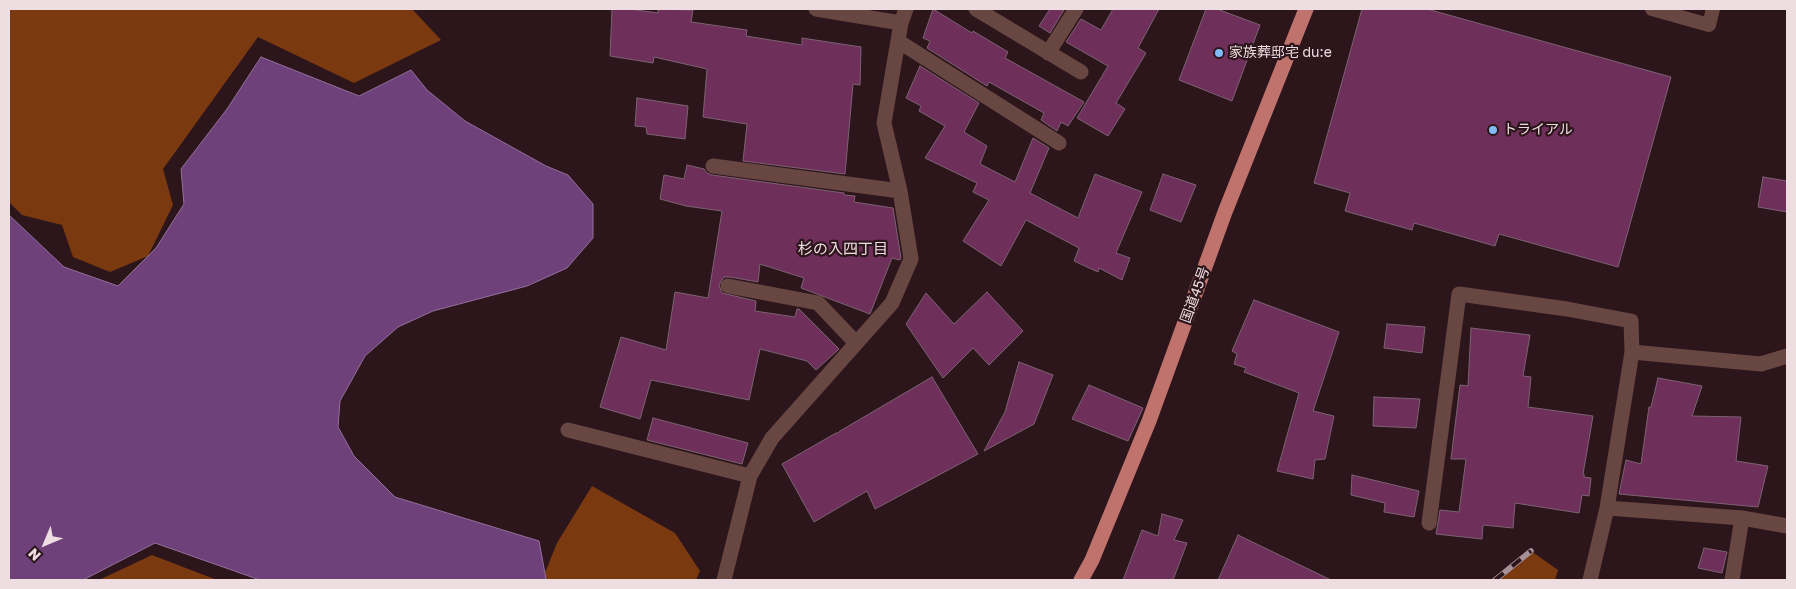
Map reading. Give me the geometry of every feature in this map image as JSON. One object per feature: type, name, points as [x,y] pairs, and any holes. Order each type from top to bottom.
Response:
[{"type":"highway","name":"国道45号","points":[[1081,580],[1092,560],[1149,421],[1225,212],[1306,9]]},
{"type":"street","points":[[724,580],[750,476],[772,438],[892,302],[911,259],[900,191],[884,123],[904,16],[816,9]]},
{"type":"street","points":[[976,9],[1081,72]]},
{"type":"street","points":[[1048,53],[1076,9]]},
{"type":"street","points":[[898,41],[1059,143]]},
{"type":"street","points":[[713,166],[900,191]]},
{"type":"street","points":[[728,286],[818,303],[856,344]]},
{"type":"street","points":[[1429,523],[1459,294],[1567,309],[1631,321],[1632,352],[1607,508],[1590,580]]},
{"type":"street","points":[[1632,352],[1760,364],[1787,356]]},
{"type":"street","points":[[568,430],[750,476]]},
{"type":"street","points":[[1607,508],[1742,518],[1787,526]]},
{"type":"street","points":[[1732,580],[1742,518]]},
{"type":"lane","points":[[1652,9],[1709,25],[1713,9]]},
{"type":"shaded area","points":[[9,9],[412,9],[441,40],[354,83],[258,37],[163,169],[173,205],[148,256],[110,272],[73,257],[62,225],[22,215],[9,202]]},
{"type":"shaded area","points":[[261,57],[359,96],[411,70],[427,90],[465,121],[546,166],[568,175],[593,204],[593,238],[567,268],[527,286],[433,311],[398,327],[365,356],[340,401],[338,427],[354,456],[395,497],[539,541],[546,579],[260,580],[155,543],[83,580],[9,580],[9,215],[64,267],[118,286],[156,248],[184,204],[181,169],[227,109]]},
{"type":"shaded area","points":[[592,486],[675,533],[700,571],[696,580],[542,580],[557,543]]},
{"type":"shaded area","points":[[1531,551],[1558,570],[1555,580],[1495,580]]},
{"type":"shaded area","points":[[152,555],[217,580],[99,580]]},
{"type":"building","points":[[612,9],[658,13],[658,9],[693,10],[691,22],[747,30],[746,36],[802,45],[802,38],[861,47],[860,85],[853,84],[845,174],[743,161],[747,124],[703,117],[707,69],[654,57],[653,63],[610,56]]},
{"type":"building","points":[[933,9],[1008,52],[1005,58],[1084,102],[1068,126],[1061,122],[1057,131],[1041,120],[1044,113],[989,82],[987,86],[927,48],[930,41],[923,38]]},
{"type":"building","points":[[1050,9],[1064,10],[1050,33],[1039,26]]},
{"type":"building","points":[[1113,9],[1159,9],[1138,48],[1146,53],[1116,103],[1125,109],[1108,136],[1077,118],[1108,66],[1066,42],[1081,19],[1101,30]]},
{"type":"building","name":"家族葬邸宅 du:e","points":[[1206,9],[1217,9],[1260,25],[1232,101],[1179,80]]},
{"type":"building","name":"トライアル","points":[[1362,9],[1427,9],[1671,77],[1618,267],[1499,234],[1495,246],[1414,223],[1412,230],[1345,211],[1350,193],[1314,183]]},
{"type":"building","points":[[920,66],[979,103],[964,132],[987,146],[980,164],[1015,182],[1033,138],[1049,148],[1030,193],[1078,218],[1095,174],[1142,192],[1116,253],[1130,258],[1122,280],[1099,268],[1098,272],[1074,261],[1079,248],[1026,220],[1001,266],[963,241],[989,200],[973,192],[977,183],[925,158],[945,126],[919,111],[921,106],[906,98]]},
{"type":"building","points":[[637,98],[688,106],[685,139],[647,134],[646,127],[635,126]]},
{"type":"building","points":[[687,165],[704,169],[712,175],[844,193],[844,195],[855,196],[854,202],[893,208],[901,258],[900,260],[892,258],[870,314],[801,288],[804,278],[760,264],[758,282],[724,277],[719,285],[722,293],[756,301],[755,311],[795,317],[797,309],[799,309],[839,349],[816,370],[807,361],[760,349],[749,400],[651,380],[640,419],[600,407],[621,337],[666,350],[675,292],[708,298],[722,211],[686,206],[660,199],[664,175],[684,179]]},
{"type":"building","points":[[1163,174],[1196,185],[1181,222],[1150,210]]},
{"type":"building","points":[[1763,177],[1787,181],[1787,212],[1758,207]]},
{"type":"building","points":[[987,292],[1023,331],[989,365],[973,348],[943,378],[906,324],[926,293],[954,324]]},
{"type":"building","points":[[1254,300],[1339,332],[1313,411],[1334,416],[1325,459],[1315,460],[1313,479],[1277,471],[1299,393],[1244,372],[1246,368],[1234,364],[1237,354],[1232,351]]},
{"type":"building","points":[[1387,324],[1425,327],[1422,353],[1384,348]]},
{"type":"building","points":[[1471,328],[1530,335],[1523,376],[1531,377],[1528,407],[1593,416],[1583,474],[1584,477],[1591,478],[1589,496],[1582,495],[1579,513],[1515,503],[1513,528],[1483,525],[1482,539],[1436,534],[1440,510],[1459,512],[1466,459],[1451,459],[1460,385],[1468,386]]},
{"type":"building","points":[[1019,362],[1053,375],[1034,424],[984,451],[1005,412]]},
{"type":"building","points":[[932,377],[978,454],[875,509],[867,491],[814,522],[782,464]]},
{"type":"building","points":[[1658,378],[1702,386],[1692,416],[1741,417],[1736,461],[1768,466],[1758,507],[1619,494],[1626,460],[1641,464],[1649,407],[1651,407]]},
{"type":"building","points":[[1089,385],[1143,408],[1128,441],[1072,419]]},
{"type":"building","points":[[1374,397],[1420,399],[1416,428],[1373,426]]},
{"type":"building","points":[[653,418],[748,443],[742,464],[647,440]]},
{"type":"building","points":[[1352,475],[1419,491],[1414,517],[1384,512],[1385,503],[1351,495]]},
{"type":"building","points":[[1162,514],[1183,520],[1174,540],[1187,543],[1173,580],[1123,580],[1142,530],[1158,536]]},
{"type":"building","points":[[1238,535],[1331,580],[1218,580]]},
{"type":"building","points":[[1704,548],[1727,552],[1722,573],[1698,568]]},
{"type":"railway","points":[[1495,580],[1531,551]]},
{"type":"place","name":"家族葬邸宅 du:e","points":[[1219,53]]},
{"type":"place","name":"トライアル","points":[[1493,130]]},
{"type":"district","name":"杉の入四丁目","points":[[843,249]]}]
